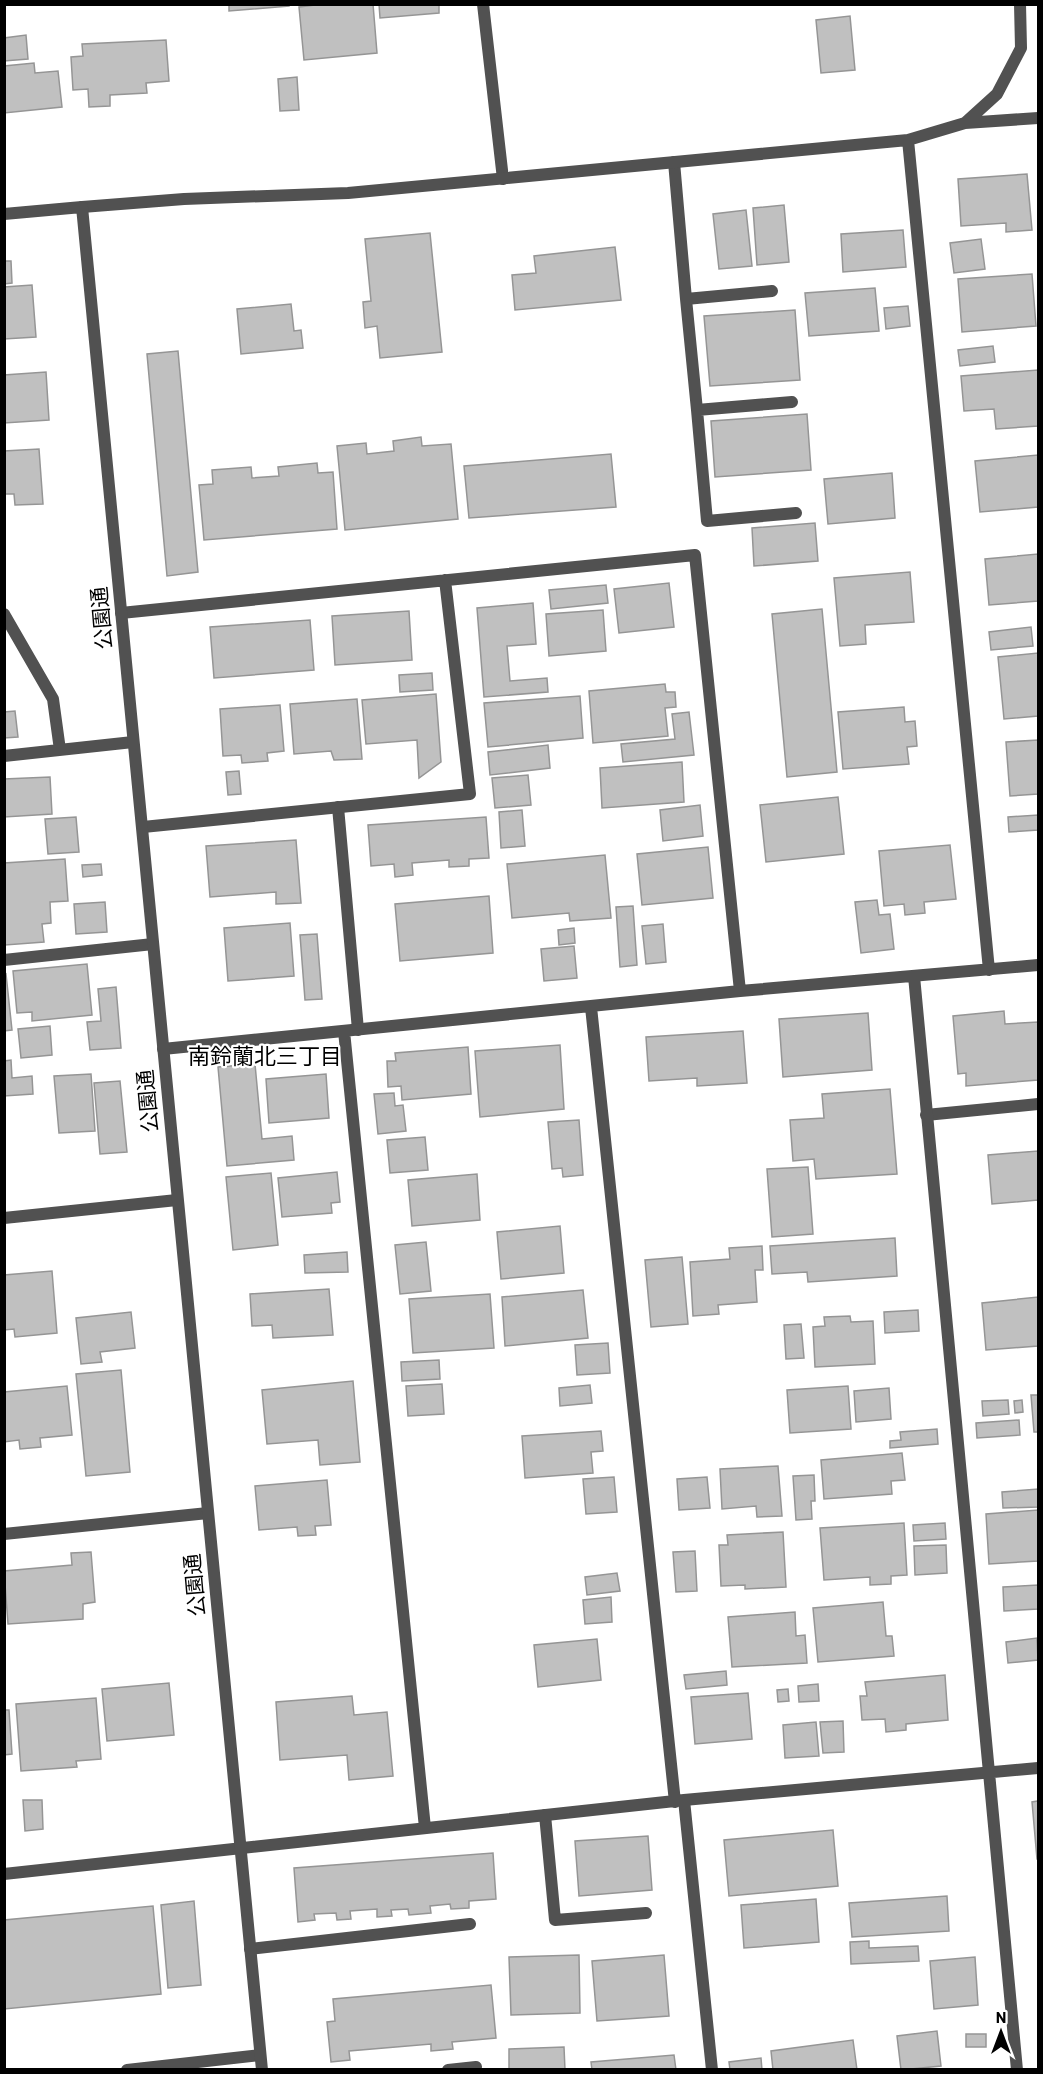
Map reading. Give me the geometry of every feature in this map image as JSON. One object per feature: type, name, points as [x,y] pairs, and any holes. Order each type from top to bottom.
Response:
[{"type":"street","points":[[483,4],[503,178]]},
{"type":"street","points":[[964,123],[996,94],[1021,48],[1020,4]]},
{"type":"street","points":[[4,214],[184,199],[348,194],[908,140],[964,123],[1038,118]]},
{"type":"street","points":[[908,140],[989,970]]},
{"type":"street","points":[[674,162],[707,521],[796,513]]},
{"type":"street","name":"公園通","points":[[82,207],[262,2070]]},
{"type":"street","points":[[686,298],[772,291]]},
{"type":"street","points":[[697,410],[792,402]]},
{"type":"street","points":[[121,613],[695,555],[740,991]]},
{"type":"street","points":[[142,827],[470,794],[445,580]]},
{"type":"street","points":[[4,614],[53,699],[60,750]]},
{"type":"street","points":[[4,756],[134,742]]},
{"type":"street","points":[[338,807],[358,1030]]},
{"type":"street","points":[[4,960],[153,944]]},
{"type":"street","points":[[163,1049],[740,991],[1038,965]]},
{"type":"street","points":[[914,976],[1017,2070]]},
{"type":"street","points":[[591,1007],[679,1801],[712,2070]]},
{"type":"street","points":[[344,1031],[425,1828]]},
{"type":"street","points":[[926,1115],[1038,1104]]},
{"type":"street","points":[[4,1218],[177,1200]]},
{"type":"street","points":[[4,1534],[208,1513]]},
{"type":"street","points":[[4,1874],[679,1801],[1038,1768]]},
{"type":"street","points":[[545,1815],[555,1920],[646,1913]]},
{"type":"street","points":[[250,1949],[470,1924]]},
{"type":"street","points":[[127,2070],[260,2055]]},
{"type":"street","points":[[448,2070],[476,2067]]},
{"type":"building","points":[[229,4],[289,4],[289,6],[229,11]]},
{"type":"building","points":[[323,4],[373,4],[377,53],[304,60],[299,7]]},
{"type":"building","points":[[379,4],[439,4],[439,13],[380,18]]},
{"type":"building","points":[[850,16],[855,70],[821,73],[816,20]]},
{"type":"building","points":[[26,35],[28,59],[4,61],[4,38]]},
{"type":"building","points":[[166,40],[169,81],[146,83],[147,93],[110,95],[110,106],[89,107],[88,89],[73,90],[71,57],[83,56],[82,44]]},
{"type":"building","points":[[34,63],[35,73],[58,71],[62,107],[4,113],[4,66]]},
{"type":"building","points":[[297,77],[299,110],[280,111],[278,79]]},
{"type":"building","points":[[1027,174],[1032,230],[1006,232],[1006,223],[961,226],[958,179]]},
{"type":"building","points":[[784,205],[789,262],[757,265],[753,208]]},
{"type":"building","points":[[746,210],[752,266],[719,269],[713,214]]},
{"type":"building","points":[[903,230],[906,267],[843,272],[841,234]]},
{"type":"building","points":[[430,233],[442,352],[380,358],[377,326],[365,328],[363,302],[371,301],[365,239]]},
{"type":"building","points":[[981,239],[985,269],[954,273],[950,243]]},
{"type":"building","points":[[615,247],[621,300],[515,310],[512,275],[536,273],[534,256]]},
{"type":"building","points":[[4,261],[11,261],[12,283],[4,284]]},
{"type":"building","points":[[1032,274],[1036,326],[962,332],[958,279]]},
{"type":"building","points":[[32,285],[36,337],[4,339],[4,287]]},
{"type":"building","points":[[875,288],[879,331],[809,336],[805,293]]},
{"type":"building","points":[[291,304],[294,331],[301,330],[303,348],[241,354],[237,309]]},
{"type":"building","points":[[908,306],[910,326],[886,329],[884,308]]},
{"type":"building","points":[[795,310],[800,380],[710,386],[704,316]]},
{"type":"building","points":[[993,346],[995,362],[960,366],[958,350]]},
{"type":"building","points":[[178,351],[198,572],[167,576],[147,354]]},
{"type":"building","points":[[1038,370],[1038,426],[996,429],[994,409],[964,411],[961,376]]},
{"type":"building","points":[[46,372],[49,420],[4,423],[4,375]]},
{"type":"building","points":[[807,414],[811,470],[715,477],[711,421]]},
{"type":"building","points":[[421,437],[422,446],[451,444],[458,519],[345,530],[337,446],[366,443],[367,454],[394,451],[393,441]]},
{"type":"building","points":[[39,449],[43,504],[15,505],[14,494],[4,494],[4,451]]},
{"type":"building","points":[[611,454],[616,507],[469,518],[464,466]]},
{"type":"building","points":[[1038,455],[1038,507],[980,512],[975,461]]},
{"type":"building","points":[[317,463],[318,473],[333,472],[337,529],[204,540],[199,485],[213,484],[212,470],[251,467],[252,478],[279,476],[278,467]]},
{"type":"building","points":[[892,473],[895,518],[828,524],[824,479]]},
{"type":"building","points":[[815,523],[818,561],[754,566],[752,528]]},
{"type":"building","points":[[1038,554],[1038,601],[989,605],[985,559]]},
{"type":"building","points":[[910,572],[914,622],[865,625],[866,644],[840,646],[834,578]]},
{"type":"building","points":[[669,583],[674,627],[619,633],[614,589]]},
{"type":"building","points":[[606,585],[608,603],[551,609],[549,590]]},
{"type":"building","points":[[533,603],[536,644],[507,646],[510,681],[547,678],[548,692],[484,697],[477,608]]},
{"type":"building","points":[[822,609],[837,772],[787,777],[772,614]]},
{"type":"building","points":[[603,610],[606,651],[549,656],[546,614]]},
{"type":"building","points":[[409,611],[412,660],[335,665],[332,616]]},
{"type":"building","points":[[310,620],[314,670],[214,678],[210,627]]},
{"type":"building","points":[[1031,627],[1033,646],[991,650],[989,632]]},
{"type":"building","points":[[1038,653],[1038,716],[1004,719],[998,657]]},
{"type":"building","points":[[432,673],[433,690],[400,692],[399,675]]},
{"type":"building","points":[[665,684],[666,692],[675,692],[676,707],[665,708],[668,736],[593,743],[589,691]]},
{"type":"building","points":[[436,694],[441,762],[419,778],[417,740],[366,744],[362,700]]},
{"type":"building","points":[[580,696],[583,738],[488,747],[484,703]]},
{"type":"building","points":[[357,699],[362,759],[334,760],[331,751],[294,754],[290,704]]},
{"type":"building","points":[[280,705],[284,751],[267,753],[268,761],[242,763],[241,755],[223,756],[220,709]]},
{"type":"building","points":[[904,707],[905,722],[915,721],[917,746],[907,747],[909,764],[843,769],[838,712]]},
{"type":"building","points":[[15,711],[18,737],[4,738],[4,712]]},
{"type":"building","points":[[689,712],[694,755],[623,762],[621,744],[675,739],[672,714]]},
{"type":"building","points":[[1038,740],[1038,794],[1010,796],[1006,742]]},
{"type":"building","points":[[548,745],[550,768],[490,775],[488,752]]},
{"type":"building","points":[[682,762],[684,802],[602,808],[600,768]]},
{"type":"building","points":[[239,771],[241,794],[228,795],[226,772]]},
{"type":"building","points":[[528,775],[531,805],[495,808],[492,778]]},
{"type":"building","points":[[50,777],[52,814],[4,817],[4,779]]},
{"type":"building","points":[[838,797],[844,854],[766,862],[760,805]]},
{"type":"building","points":[[700,805],[703,836],[663,841],[660,810]]},
{"type":"building","points":[[522,810],[525,846],[501,848],[499,812]]},
{"type":"building","points":[[1038,815],[1038,830],[1009,832],[1008,817]]},
{"type":"building","points":[[76,817],[79,852],[48,854],[45,819]]},
{"type":"building","points":[[486,817],[489,858],[469,859],[469,866],[449,867],[449,860],[412,863],[413,875],[395,877],[394,864],[371,866],[368,825]]},
{"type":"building","points":[[296,840],[301,903],[276,904],[276,892],[210,897],[206,846]]},
{"type":"building","points":[[950,845],[956,899],[924,902],[925,913],[905,915],[904,904],[884,906],[879,851]]},
{"type":"building","points":[[708,847],[713,898],[642,905],[637,854]]},
{"type":"building","points":[[605,855],[611,918],[570,921],[569,913],[512,918],[507,864]]},
{"type":"building","points":[[65,859],[68,901],[50,902],[51,923],[42,924],[44,942],[5,945],[4,863]]},
{"type":"building","points":[[101,864],[102,875],[83,877],[82,865]]},
{"type":"building","points":[[489,896],[493,953],[400,961],[395,904]]},
{"type":"building","points":[[877,900],[879,915],[890,914],[894,949],[861,953],[855,902]]},
{"type":"building","points":[[105,902],[107,932],[76,934],[74,904]]},
{"type":"building","points":[[633,906],[637,965],[620,967],[616,907]]},
{"type":"building","points":[[290,923],[294,976],[228,981],[224,928]]},
{"type":"building","points":[[663,924],[666,962],[646,964],[642,926]]},
{"type":"building","points":[[574,928],[575,943],[559,945],[558,930]]},
{"type":"building","points":[[317,934],[322,999],[305,1000],[300,935]]},
{"type":"building","points":[[574,946],[577,978],[544,981],[541,949]]},
{"type":"building","points":[[87,964],[92,1015],[32,1021],[32,1012],[17,1013],[13,971]]},
{"type":"building","points":[[6,974],[12,1030],[4,1031],[4,975]]},
{"type":"building","points":[[116,987],[121,1048],[90,1050],[87,1022],[101,1021],[98,989]]},
{"type":"building","points":[[1004,1011],[1005,1024],[1038,1022],[1038,1080],[966,1086],[966,1073],[958,1074],[953,1016]]},
{"type":"building","points":[[868,1013],[872,1070],[783,1077],[779,1019]]},
{"type":"building","points":[[50,1026],[52,1055],[21,1058],[18,1029]]},
{"type":"building","points":[[743,1031],[747,1083],[697,1086],[697,1078],[649,1081],[646,1037]]},
{"type":"building","points":[[560,1045],[564,1109],[480,1117],[475,1051]]},
{"type":"building","points":[[468,1047],[471,1094],[402,1100],[401,1086],[388,1087],[387,1061],[396,1061],[395,1053]]},
{"type":"building","points":[[11,1060],[12,1078],[32,1076],[33,1094],[4,1096],[4,1061]]},
{"type":"building","points":[[255,1064],[262,1139],[292,1136],[294,1160],[227,1166],[218,1067]]},
{"type":"building","points":[[91,1074],[95,1131],[59,1133],[54,1076]]},
{"type":"building","points":[[326,1074],[329,1118],[269,1123],[266,1079]]},
{"type":"building","points":[[120,1081],[127,1152],[100,1154],[94,1083]]},
{"type":"building","points":[[890,1089],[897,1174],[816,1179],[814,1159],[793,1161],[790,1120],[824,1118],[822,1094]]},
{"type":"building","points":[[394,1093],[395,1106],[403,1105],[406,1131],[378,1134],[374,1094]]},
{"type":"building","points":[[579,1120],[583,1175],[563,1177],[562,1168],[552,1169],[548,1122]]},
{"type":"building","points":[[425,1137],[428,1170],[390,1173],[387,1140]]},
{"type":"building","points":[[1038,1151],[1038,1200],[992,1204],[988,1155]]},
{"type":"building","points":[[808,1167],[813,1234],[772,1237],[767,1169]]},
{"type":"building","points":[[337,1172],[340,1202],[331,1203],[332,1213],[282,1217],[278,1178]]},
{"type":"building","points":[[271,1173],[278,1245],[233,1250],[226,1177]]},
{"type":"building","points":[[477,1174],[480,1220],[412,1226],[408,1180]]},
{"type":"building","points":[[560,1226],[564,1273],[501,1279],[497,1232]]},
{"type":"building","points":[[895,1238],[897,1276],[808,1282],[807,1272],[772,1274],[770,1246]]},
{"type":"building","points":[[426,1242],[431,1291],[400,1294],[395,1245]]},
{"type":"building","points":[[762,1246],[763,1270],[755,1270],[757,1302],[718,1305],[719,1314],[693,1316],[690,1262],[730,1259],[729,1248]]},
{"type":"building","points":[[347,1252],[348,1272],[305,1273],[304,1255]]},
{"type":"building","points":[[682,1257],[688,1324],[651,1327],[645,1260]]},
{"type":"building","points":[[52,1271],[57,1333],[15,1337],[14,1329],[4,1330],[4,1275]]},
{"type":"building","points":[[329,1289],[333,1335],[273,1338],[272,1325],[252,1326],[250,1294]]},
{"type":"building","points":[[583,1290],[588,1338],[505,1346],[502,1297]]},
{"type":"building","points":[[490,1294],[494,1348],[413,1353],[409,1299]]},
{"type":"building","points":[[1038,1297],[1038,1346],[986,1350],[982,1303]]},
{"type":"building","points":[[918,1310],[919,1331],[885,1333],[884,1312]]},
{"type":"building","points":[[131,1312],[135,1348],[100,1352],[102,1362],[81,1364],[76,1318]]},
{"type":"building","points":[[850,1316],[851,1322],[873,1321],[875,1364],[815,1367],[813,1327],[825,1326],[824,1317]]},
{"type":"building","points":[[801,1324],[804,1358],[786,1359],[784,1325]]},
{"type":"building","points":[[608,1343],[610,1373],[577,1375],[575,1345]]},
{"type":"building","points":[[439,1360],[440,1379],[402,1381],[401,1362]]},
{"type":"building","points":[[121,1370],[130,1472],[86,1476],[76,1374]]},
{"type":"building","points":[[353,1381],[360,1462],[320,1465],[318,1440],[267,1444],[262,1390]]},
{"type":"building","points":[[442,1384],[444,1414],[408,1416],[406,1386]]},
{"type":"building","points":[[590,1385],[592,1403],[560,1406],[559,1388]]},
{"type":"building","points":[[67,1386],[72,1435],[40,1438],[41,1447],[20,1449],[19,1440],[4,1442],[4,1392]]},
{"type":"building","points":[[848,1386],[851,1429],[790,1433],[787,1390]]},
{"type":"building","points":[[889,1388],[891,1419],[856,1422],[854,1391]]},
{"type":"building","points":[[1031,1395],[1038,1395],[1038,1432],[1034,1432]]},
{"type":"building","points":[[1008,1400],[1009,1414],[983,1416],[982,1401]]},
{"type":"building","points":[[1022,1400],[1023,1412],[1015,1413],[1014,1401]]},
{"type":"building","points":[[1019,1420],[1020,1435],[977,1438],[976,1423]]},
{"type":"building","points":[[937,1429],[938,1444],[890,1448],[890,1441],[901,1440],[900,1432]]},
{"type":"building","points":[[601,1431],[603,1451],[591,1452],[593,1473],[525,1478],[522,1436]]},
{"type":"building","points":[[902,1453],[905,1480],[891,1481],[892,1494],[824,1499],[821,1460]]},
{"type":"building","points":[[778,1466],[782,1516],[757,1517],[756,1506],[722,1509],[720,1469]]},
{"type":"building","points":[[814,1475],[815,1501],[811,1501],[812,1519],[796,1520],[793,1476]]},
{"type":"building","points":[[614,1477],[617,1512],[586,1514],[583,1479]]},
{"type":"building","points":[[707,1477],[710,1508],[679,1510],[677,1479]]},
{"type":"building","points":[[327,1480],[331,1525],[315,1526],[316,1535],[298,1536],[297,1527],[259,1530],[255,1486]]},
{"type":"building","points":[[1038,1489],[1038,1507],[1003,1508],[1002,1492]]},
{"type":"building","points":[[1038,1510],[1038,1561],[989,1564],[986,1514]]},
{"type":"building","points":[[904,1523],[907,1575],[891,1576],[891,1584],[870,1585],[870,1577],[824,1580],[820,1528]]},
{"type":"building","points":[[945,1523],[946,1539],[914,1541],[913,1525]]},
{"type":"building","points":[[783,1532],[786,1587],[745,1589],[745,1585],[721,1586],[719,1545],[728,1545],[727,1535]]},
{"type":"building","points":[[946,1545],[947,1573],[915,1575],[914,1546]]},
{"type":"building","points":[[695,1551],[697,1591],[676,1592],[673,1552]]},
{"type":"building","points":[[91,1552],[95,1602],[83,1604],[83,1619],[8,1624],[4,1571],[72,1565],[71,1553]]},
{"type":"building","points":[[617,1573],[620,1591],[587,1595],[585,1577]]},
{"type":"building","points":[[1038,1585],[1038,1609],[1004,1611],[1003,1587]]},
{"type":"building","points":[[611,1597],[612,1622],[585,1624],[583,1600]]},
{"type":"building","points":[[883,1602],[886,1636],[892,1636],[894,1656],[818,1662],[813,1608]]},
{"type":"building","points":[[795,1612],[796,1636],[805,1635],[807,1663],[732,1667],[728,1617]]},
{"type":"building","points":[[1037,1638],[1038,1660],[1008,1663],[1006,1642]]},
{"type":"building","points":[[597,1639],[601,1680],[538,1687],[534,1645]]},
{"type":"building","points":[[726,1671],[727,1685],[686,1689],[684,1675]]},
{"type":"building","points":[[945,1675],[948,1720],[906,1724],[906,1730],[886,1732],[885,1719],[862,1720],[860,1696],[867,1696],[865,1682]]},
{"type":"building","points":[[169,1683],[174,1735],[107,1741],[102,1689]]},
{"type":"building","points":[[818,1684],[819,1701],[799,1702],[798,1686]]},
{"type":"building","points":[[788,1689],[789,1701],[778,1702],[777,1690]]},
{"type":"building","points":[[748,1693],[752,1739],[695,1744],[691,1697]]},
{"type":"building","points":[[352,1696],[354,1715],[387,1712],[393,1776],[349,1780],[347,1755],[280,1760],[276,1702]]},
{"type":"building","points":[[96,1698],[101,1759],[76,1761],[77,1767],[21,1771],[16,1704]]},
{"type":"building","points":[[4,1710],[9,1710],[12,1754],[4,1755]]},
{"type":"building","points":[[843,1721],[844,1752],[823,1753],[820,1722]]},
{"type":"building","points":[[816,1722],[819,1756],[785,1758],[783,1725]]},
{"type":"building","points":[[23,1800],[42,1800],[43,1829],[25,1831]]},
{"type":"building","points":[[1038,1801],[1038,1859],[1037,1859],[1032,1802]]},
{"type":"building","points":[[833,1830],[838,1886],[729,1896],[724,1840]]},
{"type":"building","points":[[648,1836],[652,1890],[579,1896],[575,1841]]},
{"type":"building","points":[[493,1853],[496,1899],[469,1901],[469,1908],[451,1909],[450,1904],[430,1906],[431,1913],[409,1915],[408,1909],[391,1910],[392,1916],[377,1917],[377,1909],[350,1911],[351,1919],[337,1920],[336,1913],[314,1914],[315,1920],[298,1922],[294,1868]]},
{"type":"building","points":[[947,1896],[949,1931],[852,1937],[849,1903]]},
{"type":"building","points":[[816,1899],[819,1942],[744,1948],[741,1905]]},
{"type":"building","points":[[194,1901],[201,1985],[168,1988],[161,1905]]},
{"type":"building","points":[[153,1906],[161,1994],[4,2009],[4,1920]]},
{"type":"building","points":[[869,1941],[869,1948],[918,1946],[919,1961],[851,1964],[850,1942]]},
{"type":"building","points":[[579,1955],[580,2013],[511,2015],[509,1957]]},
{"type":"building","points":[[664,1955],[669,2016],[597,2021],[592,1961]]},
{"type":"building","points":[[975,1957],[978,2005],[934,2009],[930,1961]]},
{"type":"building","points":[[491,1985],[496,2038],[452,2042],[453,2049],[431,2051],[431,2044],[349,2051],[350,2060],[331,2062],[327,2022],[335,2021],[333,1999]]},
{"type":"building","points":[[937,2031],[941,2066],[901,2070],[897,2036]]},
{"type":"building","points":[[966,2034],[986,2034],[986,2047],[966,2047]]},
{"type":"building","points":[[853,2040],[857,2070],[773,2070],[771,2051]]},
{"type":"building","points":[[564,2047],[565,2070],[509,2070],[509,2049]]},
{"type":"building","points":[[674,2055],[676,2070],[592,2070],[591,2062]]},
{"type":"building","points":[[761,2058],[762,2070],[730,2070],[729,2062]]},
{"type":"district","name":"南鈴蘭北三丁目","points":[[265,1056]]}]
